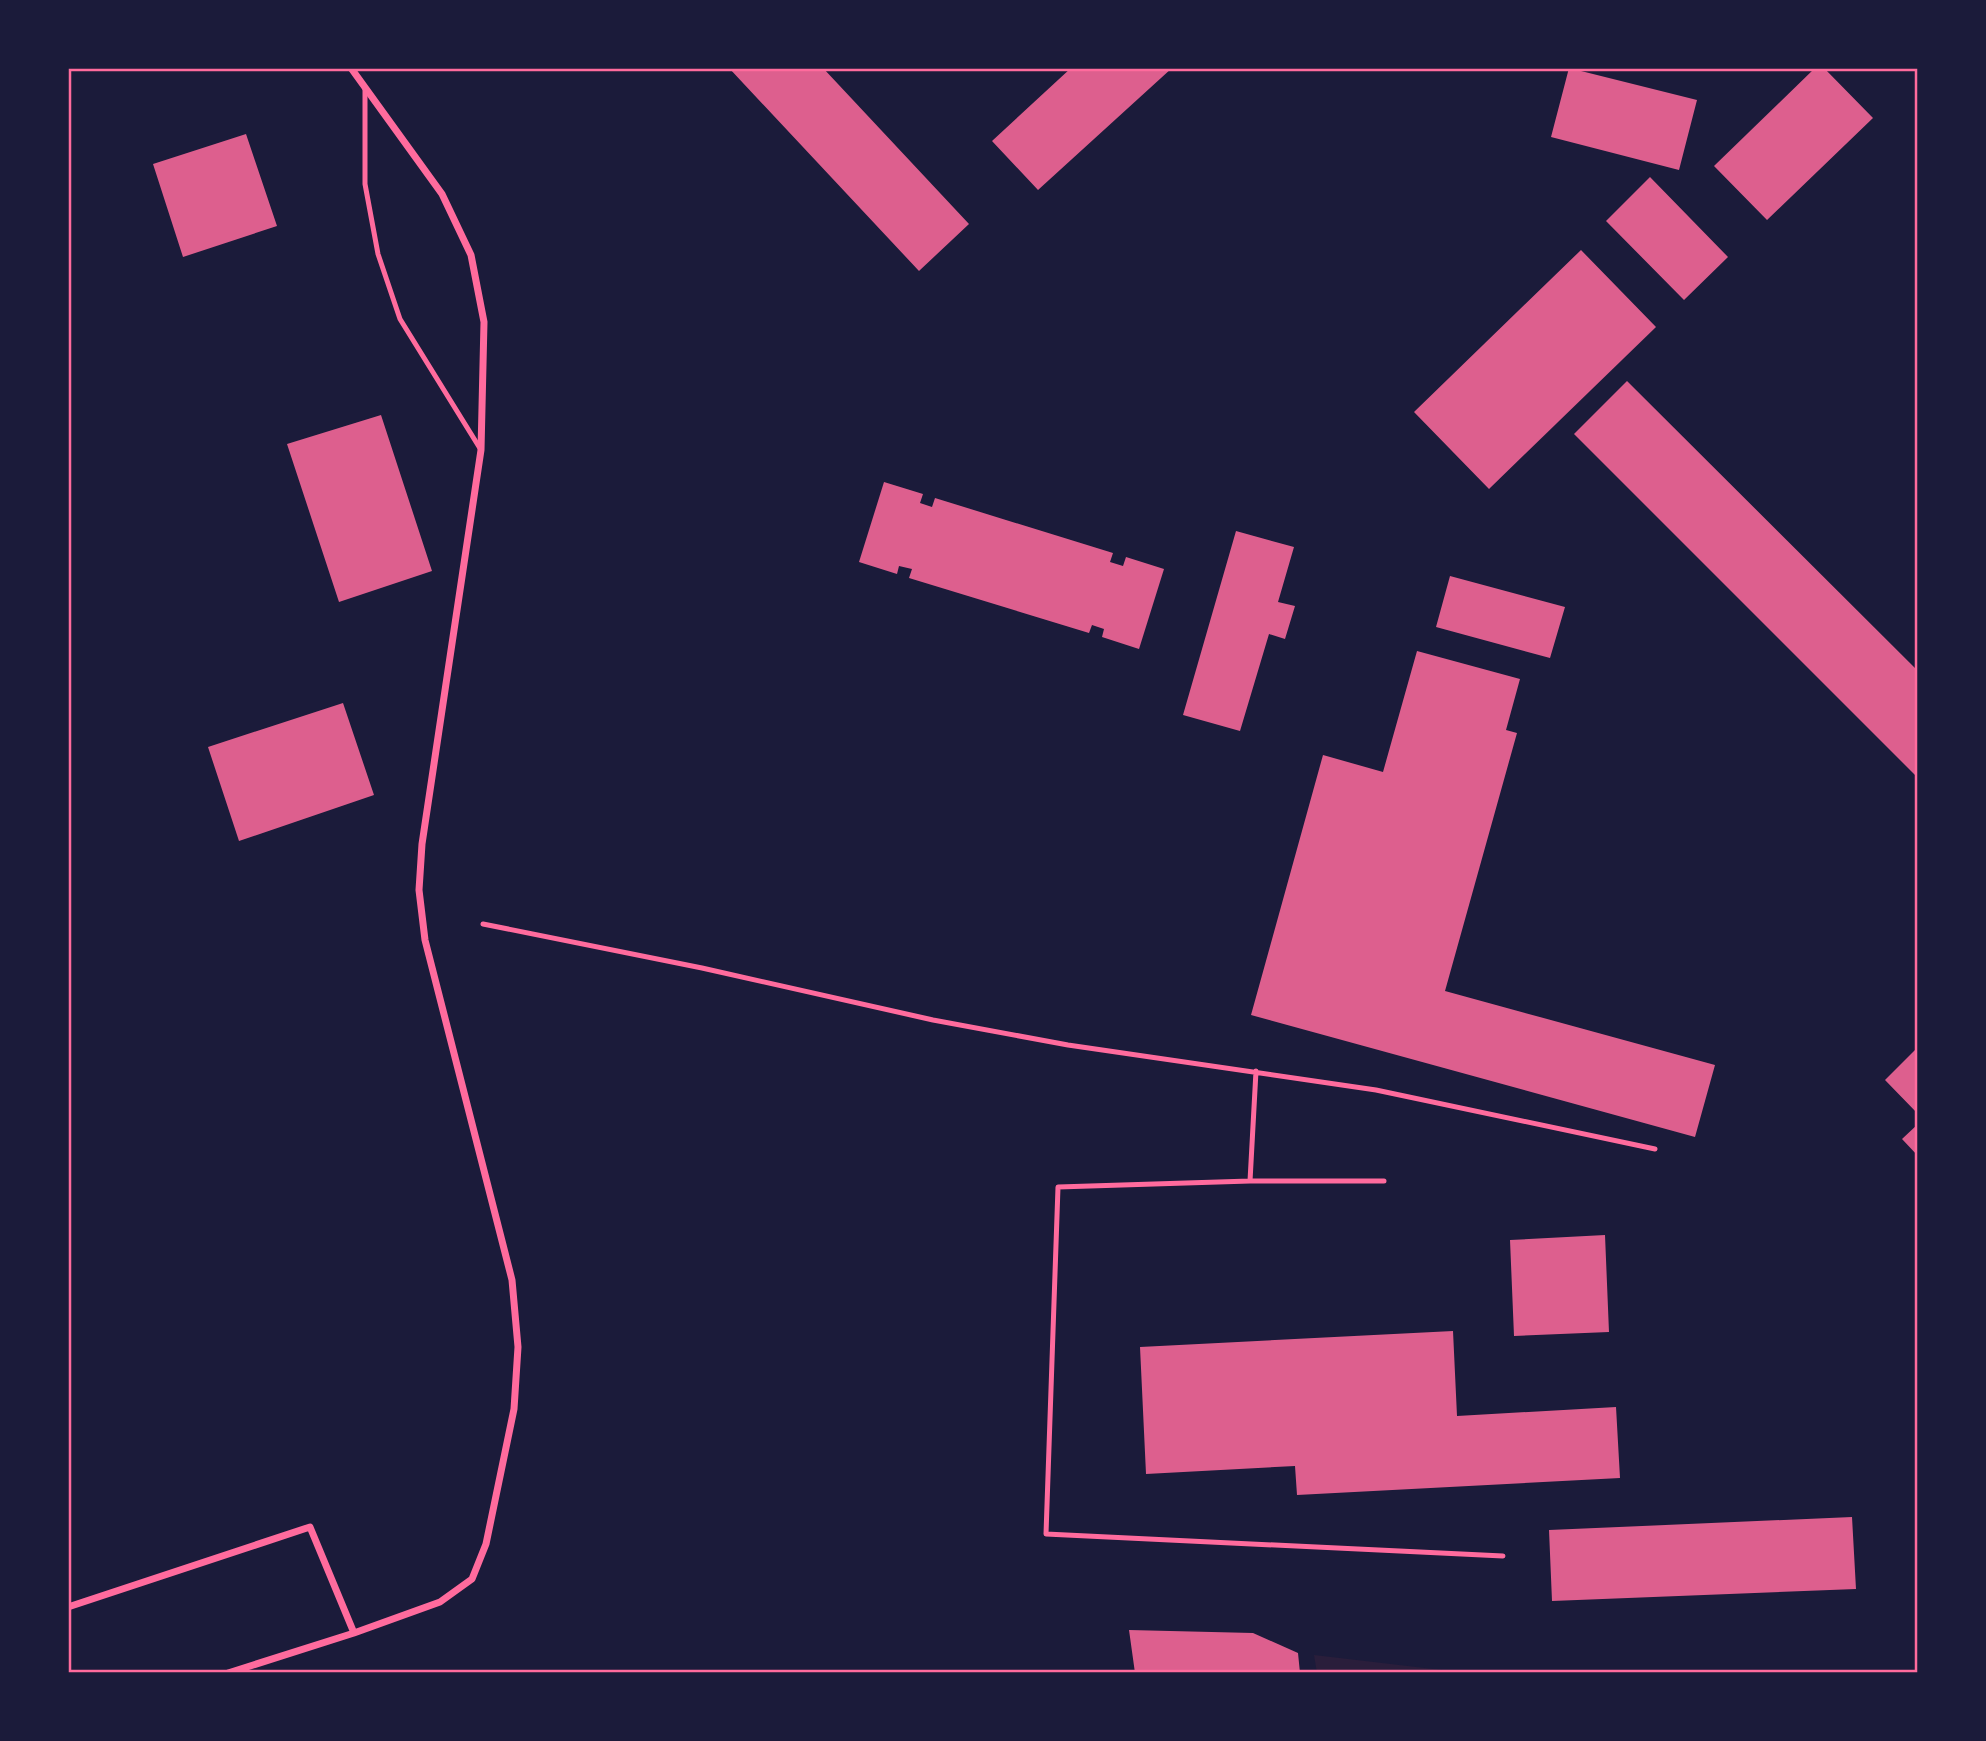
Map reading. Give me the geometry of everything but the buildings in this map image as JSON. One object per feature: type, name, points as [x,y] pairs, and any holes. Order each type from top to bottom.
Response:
[{"type":"street","points":[[228,1673],[440,1602],[472,1579],[485,1544],[514,1409],[518,1347],[512,1280],[425,940],[419,890],[422,844],[481,450],[484,322],[471,255],[442,194],[351,68]]},
{"type":"street","points":[[68,1607],[310,1527],[354,1633]]},
{"type":"lane","points":[[365,86],[365,184],[378,254],[400,319],[481,450]]},
{"type":"lane","points":[[483,924],[702,968],[933,1020],[1068,1045],[1376,1090],[1655,1149]]},
{"type":"lane","points":[[1250,1181],[1256,1071]]},
{"type":"lane","points":[[1384,1181],[1250,1181],[1058,1187],[1046,1534],[1503,1556]]},
{"type":"shaded area","points":[[1314,1655],[1467,1673],[1317,1673]]}]
